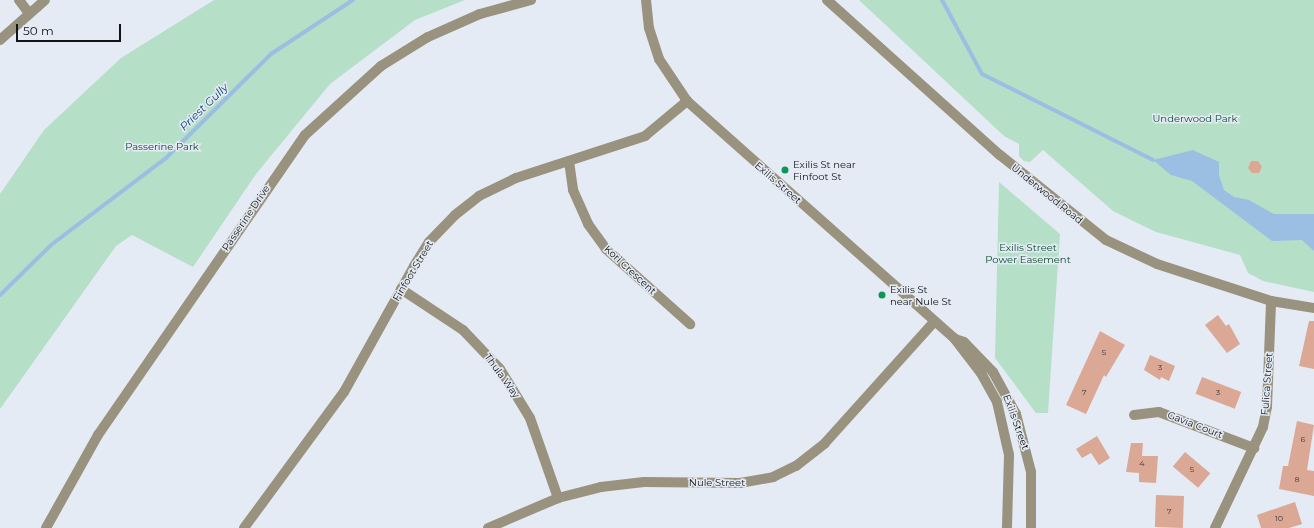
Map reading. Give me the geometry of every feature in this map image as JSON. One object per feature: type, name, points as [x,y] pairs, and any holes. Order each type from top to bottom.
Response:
[{"type":"street","points":[[18,0],[28,12]]},
{"type":"street","points":[[0,40],[28,12],[45,0]]},
{"type":"street","name":"Passerine Drive","points":[[46,528],[98,435],[305,134],[381,66],[428,38],[480,14],[531,0]]},
{"type":"street","name":"Exilis Street","points":[[646,0],[649,28],[659,59],[687,101],[954,338],[981,373],[997,402],[1009,455],[1007,528]]},
{"type":"street","name":"Underwood Road","points":[[826,0],[1000,155],[1106,240],[1157,264],[1271,301],[1314,308]]},
{"type":"street","name":"Finfoot Street","points":[[244,528],[344,392],[429,242],[479,196],[542,168],[611,150],[645,136],[687,101]]},
{"type":"street","name":"Kori Crescent","points":[[570,161],[573,190],[588,224],[606,249],[690,324]]},
{"type":"street","name":"Thula Way","points":[[401,289],[463,330],[500,369],[530,418],[558,498]]},
{"type":"street","name":"Fulica Street","points":[[1215,528],[1254,448],[1267,407],[1271,301]]},
{"type":"street","name":"Nule Street","points":[[488,528],[558,498],[644,482],[740,484],[773,477],[796,466],[825,443],[935,321]]},
{"type":"street","name":"Exilis Street","points":[[954,338],[964,342],[993,372],[1016,414],[1031,472],[1031,528]]},
{"type":"street","name":"Gavia Court","points":[[1134,415],[1159,412],[1254,448]]},
{"type":"green space","name":"Passerine Park","points":[[214,0],[465,0],[415,20],[330,84],[256,174],[193,267],[132,235],[116,246],[0,409],[0,194],[44,130],[121,58]]},
{"type":"green space","name":"Underwood Park","points":[[859,0],[1314,0],[1314,292],[1263,281],[1248,273],[1240,255],[1156,232],[1113,211],[1043,150],[1030,162],[1024,161],[1019,156],[1019,144],[1004,136]]},
{"type":"green space","name":"Exilis Street Power Easement","points":[[999,182],[1060,234],[1048,413],[1036,413],[995,358]]},
{"type":"water","points":[[1193,150],[1219,162],[1219,175],[1224,190],[1234,197],[1249,200],[1274,214],[1314,214],[1314,251],[1302,240],[1272,241],[1192,181],[1171,175],[1153,160]]},
{"type":"building","points":[[1251,161],[1258,161],[1262,167],[1259,173],[1252,173],[1248,168]]},
{"type":"building","points":[[1218,315],[1226,326],[1229,324],[1240,344],[1227,353],[1205,325]]},
{"type":"building","points":[[1309,321],[1314,321],[1314,369],[1299,366]]},
{"type":"building","points":[[1100,331],[1125,345],[1106,377],[1104,375],[1086,414],[1066,405]]},
{"type":"building","points":[[1150,355],[1175,366],[1169,381],[1161,377],[1160,380],[1144,370]]},
{"type":"building","points":[[1202,377],[1241,392],[1235,409],[1196,394]]},
{"type":"building","points":[[1297,421],[1314,425],[1307,470],[1314,471],[1314,496],[1279,489],[1283,466],[1288,466]]},
{"type":"building","points":[[1097,436],[1110,458],[1099,465],[1091,453],[1082,458],[1076,449]]},
{"type":"building","points":[[1131,443],[1143,443],[1142,456],[1158,456],[1156,483],[1139,482],[1139,473],[1126,472]]},
{"type":"building","points":[[1185,452],[1210,473],[1198,488],[1173,467]]},
{"type":"building","points":[[1156,495],[1184,496],[1183,528],[1155,527]]},
{"type":"building","points":[[1295,502],[1302,524],[1289,528],[1261,528],[1257,515]]},
{"type":"waterway","name":"Priest Gully","points":[[0,295],[51,245],[166,158],[271,54],[353,0]]},
{"type":"waterway","points":[[942,0],[982,74],[1153,160]]},
{"type":"place","name":"Exilis St near Finfoot St","points":[[785,170]]},
{"type":"place","name":"Exilis St near Nule St","points":[[882,295]]}]
